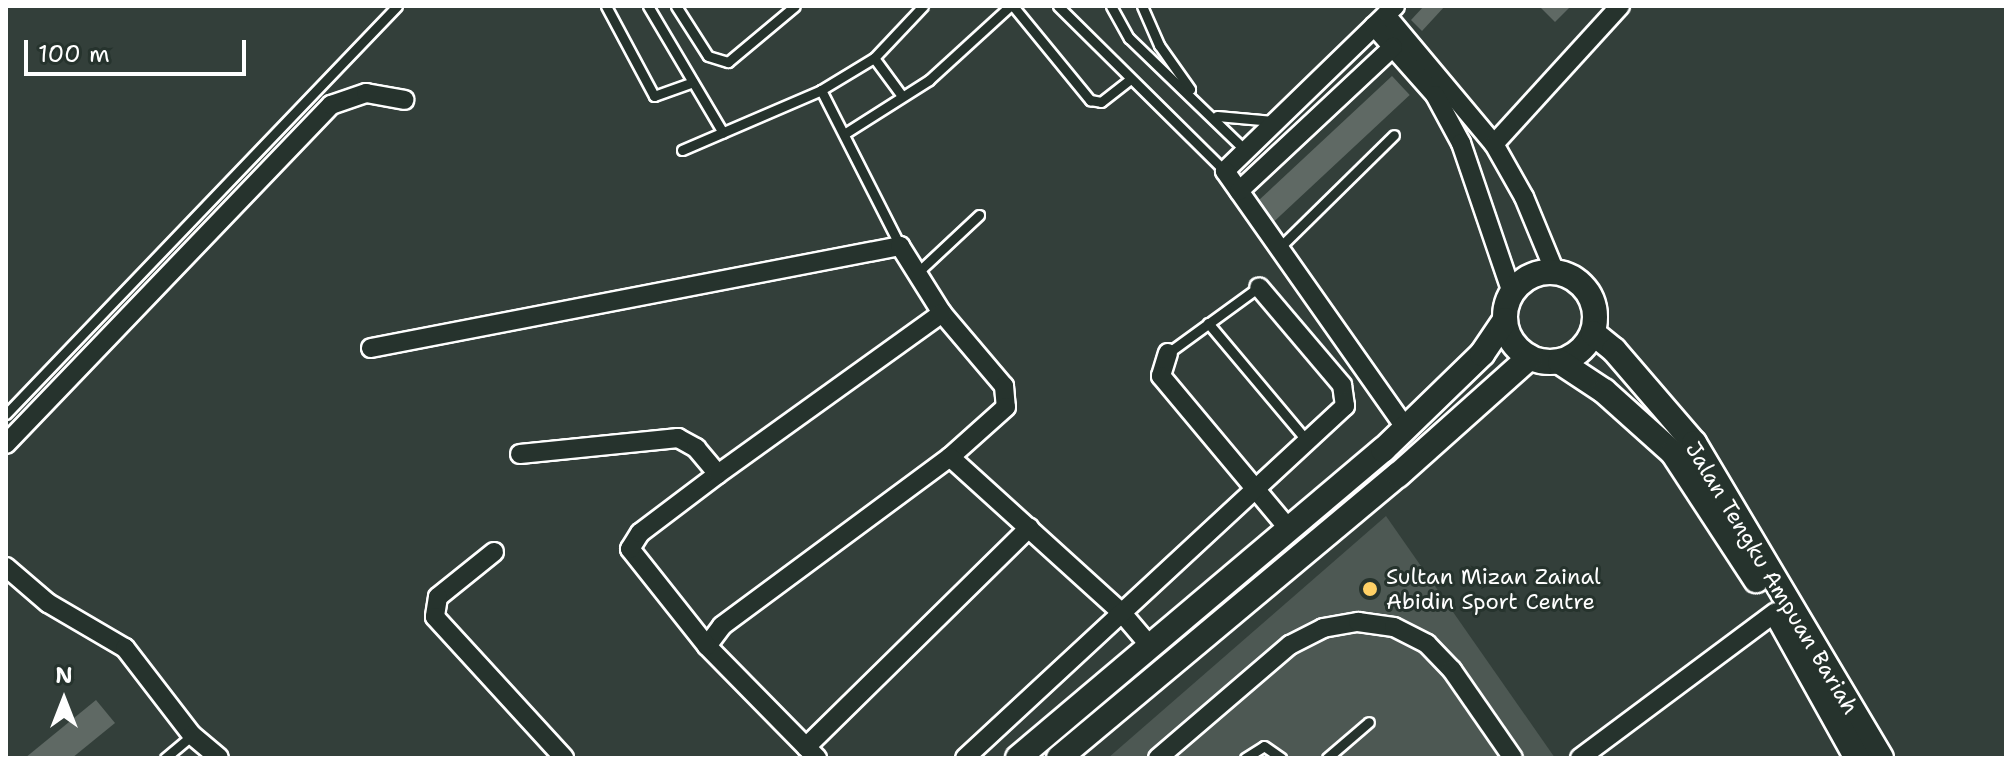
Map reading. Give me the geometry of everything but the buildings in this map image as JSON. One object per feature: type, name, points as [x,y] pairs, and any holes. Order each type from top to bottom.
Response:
[{"type":"main road","points":[[1018,758],[1406,429],[1482,354],[1505,320],[1512,293],[1525,280],[1555,272],[1568,276],[1589,294],[1596,320],[1593,333],[1574,356],[1560,362],[1529,358],[1511,340],[1505,320]]},
{"type":"main road","name":"Jalan Tengku Ampuan Bariah","points":[[1593,333],[1633,370],[1694,443],[1881,758]]},
{"type":"main road","points":[[1059,758],[1398,475],[1529,358]]},
{"type":"main road","name":"Jalan Tengku Ampuan Bariah","points":[[1560,362],[1604,391],[1673,453],[1776,612],[1857,758]]},
{"type":"street","points":[[1494,144],[1620,6]]},
{"type":"street","points":[[1385,16],[1494,144],[1524,197],[1555,272]]},
{"type":"street","points":[[1385,16],[1393,47],[1435,95],[1461,143],[1512,293]]},
{"type":"street","points":[[1385,16],[1225,171],[1406,429]]},
{"type":"street","points":[[1239,191],[1393,47]]},
{"type":"street","points":[[6,444],[331,105],[366,93],[404,100]]},
{"type":"street","points":[[371,348],[900,246],[942,313],[1006,395],[997,419],[722,626],[707,646]]},
{"type":"street","points":[[965,758],[1345,406],[1342,385],[1259,287]]},
{"type":"street","points":[[942,313],[718,474],[640,533],[630,549],[707,646],[811,752],[1029,528]]},
{"type":"street","points":[[1168,353],[1161,376],[1289,529]]},
{"type":"street","points":[[1342,385],[1362,367]]},
{"type":"street","points":[[520,454],[678,438],[696,448],[718,474]]},
{"type":"street","points":[[950,457],[1122,613],[1150,646]]},
{"type":"street","points":[[494,552],[438,597],[435,617],[564,758]]},
{"type":"street","points":[[6,567],[48,603],[125,648],[192,735],[219,758]]},
{"type":"street","points":[[1589,755],[1776,612]]},
{"type":"street","points":[[1158,758],[1290,645],[1323,628],[1358,622],[1394,627],[1427,644],[1452,670],[1513,758]]},
{"type":"lane","points":[[6,414],[397,6]]},
{"type":"lane","points":[[606,6],[654,96],[693,82]]},
{"type":"lane","points":[[648,6],[723,133]]},
{"type":"lane","points":[[676,6],[708,56],[728,62],[795,6]]},
{"type":"lane","points":[[682,150],[821,90],[874,58],[923,6]]},
{"type":"lane","points":[[844,134],[929,80],[1012,6],[1090,100],[1101,102],[1130,79]]},
{"type":"lane","points":[[1058,6],[1225,171]]},
{"type":"lane","points":[[1111,6],[1137,47],[1213,115],[1246,151]]},
{"type":"lane","points":[[1142,6],[1159,45],[1199,102]]},
{"type":"lane","points":[[874,58],[902,96]]},
{"type":"lane","points":[[821,90],[900,246]]},
{"type":"lane","points":[[1213,115],[1231,121],[1277,121]]},
{"type":"lane","points":[[1279,248],[1394,135]]},
{"type":"lane","points":[[917,273],[979,215]]},
{"type":"lane","points":[[1168,353],[1259,287]]},
{"type":"lane","points":[[1208,323],[1307,441]]},
{"type":"lane","points":[[1327,758],[1369,722]]},
{"type":"lane","points":[[165,758],[192,735]]},
{"type":"lane","points":[[1245,758],[1264,746],[1281,758]]},
{"type":"shaded area","name":"Sultan Mizan Zainal Abidin Sport Centre","points":[[1386,516],[1555,758],[1108,758]]},
{"type":"place","name":"Sultan Mizan Zainal Abidin Sport Centre","points":[[1370,589]]}]
